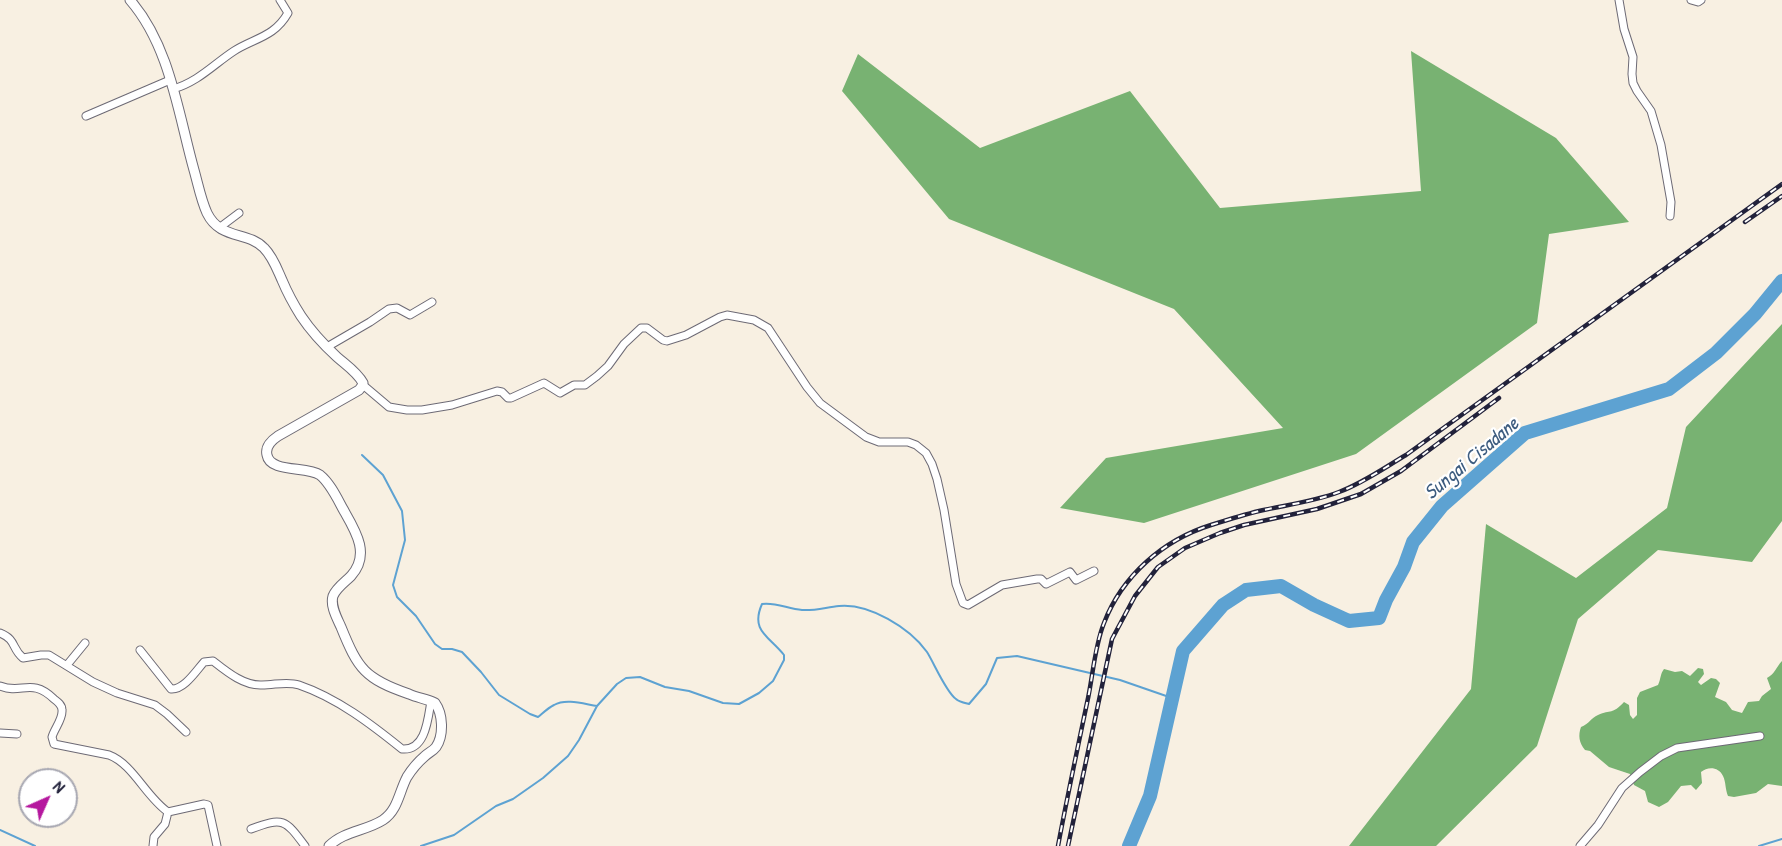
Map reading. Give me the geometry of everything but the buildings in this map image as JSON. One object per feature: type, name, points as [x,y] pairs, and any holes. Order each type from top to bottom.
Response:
[{"type":"street","points":[[130,0],[138,9],[153,36],[172,84],[202,200],[210,219],[219,228],[254,241],[265,248],[300,315],[327,347],[360,378],[363,385],[389,407],[422,410],[452,405],[497,391],[511,398],[544,383],[560,393],[574,385],[585,385],[597,376],[641,328],[647,328],[667,341],[720,316],[727,315],[754,320],[768,328],[814,397],[826,408],[873,441],[908,442],[926,453],[933,464],[937,479],[956,584],[963,603],[968,604],[1006,583],[1041,579],[1046,584],[1070,572],[1076,580],[1094,571]]},
{"type":"street","points":[[86,116],[172,84],[184,86],[195,80],[234,50],[272,32],[285,20],[288,13],[280,0]]},
{"type":"street","points":[[1619,0],[1624,28],[1633,57],[1634,86],[1651,111],[1661,145],[1671,202],[1670,216]]},
{"type":"street","points":[[1691,0],[1698,2],[1701,0]]},
{"type":"street","points":[[219,228],[239,213]]},
{"type":"street","points":[[327,347],[389,309],[397,308],[410,315],[432,302]]},
{"type":"street","points":[[329,846],[345,835],[381,821],[395,807],[410,772],[437,744],[441,732],[438,707],[431,701],[381,682],[357,663],[349,649],[332,600],[354,573],[360,562],[361,551],[357,536],[342,507],[321,476],[310,471],[275,465],[269,461],[266,454],[268,447],[278,436],[359,390],[363,385]]},
{"type":"street","points":[[0,633],[10,638],[23,658],[47,655],[117,693],[155,705],[186,732]]},
{"type":"street","points":[[67,666],[85,644]]},
{"type":"street","points":[[140,650],[171,689],[180,687],[204,662],[213,661],[236,678],[249,683],[259,686],[291,683],[316,692],[342,705],[402,749],[407,750],[425,734],[431,701]]},
{"type":"street","points":[[0,686],[34,687],[47,692],[58,701],[62,709],[52,734],[54,744],[109,755],[117,759],[150,796],[168,812]]},
{"type":"street","points":[[0,733],[17,734]]},
{"type":"street","points":[[1580,846],[1598,825],[1622,788],[1661,756],[1677,748],[1760,736]]},
{"type":"street","points":[[168,812],[208,805],[217,846]]},
{"type":"street","points":[[153,846],[154,837],[165,824],[168,812]]},
{"type":"street","points":[[251,829],[277,821],[284,822],[292,828],[305,846]]},
{"type":"green space","points":[[1411,51],[1556,138],[1629,222],[1549,234],[1537,323],[1356,454],[1144,523],[1060,508],[1106,458],[1283,428],[1174,309],[949,219],[842,91],[858,54],[980,148],[1130,91],[1220,208],[1421,191]]},
{"type":"green space","points":[[1782,324],[1782,521],[1752,562],[1658,550],[1578,619],[1537,746],[1436,846],[1349,846],[1471,689],[1486,524],[1576,578],[1667,508],[1686,427]]},
{"type":"green space","points":[[1782,661],[1782,786],[1768,784],[1756,793],[1728,796],[1721,773],[1710,768],[1701,772],[1702,783],[1696,790],[1691,785],[1681,786],[1668,802],[1659,807],[1648,802],[1645,791],[1634,785],[1630,774],[1609,767],[1581,745],[1579,736],[1581,727],[1602,713],[1617,709],[1624,702],[1629,705],[1633,719],[1637,715],[1637,698],[1640,692],[1658,685],[1664,669],[1682,671],[1690,676],[1698,668],[1703,669],[1704,674],[1698,682],[1701,685],[1711,678],[1716,679],[1720,683],[1715,697],[1726,702],[1732,710],[1742,713],[1748,702],[1759,701],[1771,689],[1767,678]]},
{"type":"waterway","name":"Sungai Cisadane","points":[[1129,846],[1150,796],[1183,651],[1223,605],[1246,590],[1281,586],[1349,621],[1379,618],[1404,567],[1413,542],[1442,506],[1525,433],[1669,389],[1716,353],[1755,314],[1782,281]]},
{"type":"waterway","points":[[362,455],[383,475],[402,511],[405,540],[393,585],[397,597],[416,616],[435,644],[442,649],[462,652],[499,695],[530,714],[538,717],[552,706],[564,702],[597,706]]},
{"type":"waterway","points":[[421,846],[454,835],[543,778],[568,756],[597,706],[617,684],[626,678],[640,677],[665,687],[689,691],[723,703],[739,704],[759,693],[773,681],[784,660],[784,655],[767,638],[760,627],[758,621],[762,604],[807,610],[851,606],[876,613],[900,626],[920,643],[952,695],[959,701],[969,704],[986,684],[997,658],[1017,656],[1120,680],[1172,698]]},
{"type":"waterway","points":[[0,830],[35,846]]},
{"type":"waterway","points":[[1759,846],[1782,839]]},
{"type":"railway","points":[[1058,846],[1096,652],[1104,623],[1122,590],[1146,562],[1177,540],[1211,525],[1329,495],[1373,475],[1406,455],[1782,184]]},
{"type":"railway","points":[[1745,222],[1782,196]]},
{"type":"railway","points":[[1068,846],[1112,639],[1135,596],[1158,567],[1185,548],[1220,533],[1244,525],[1317,509],[1361,494],[1401,471],[1499,398]]}]
